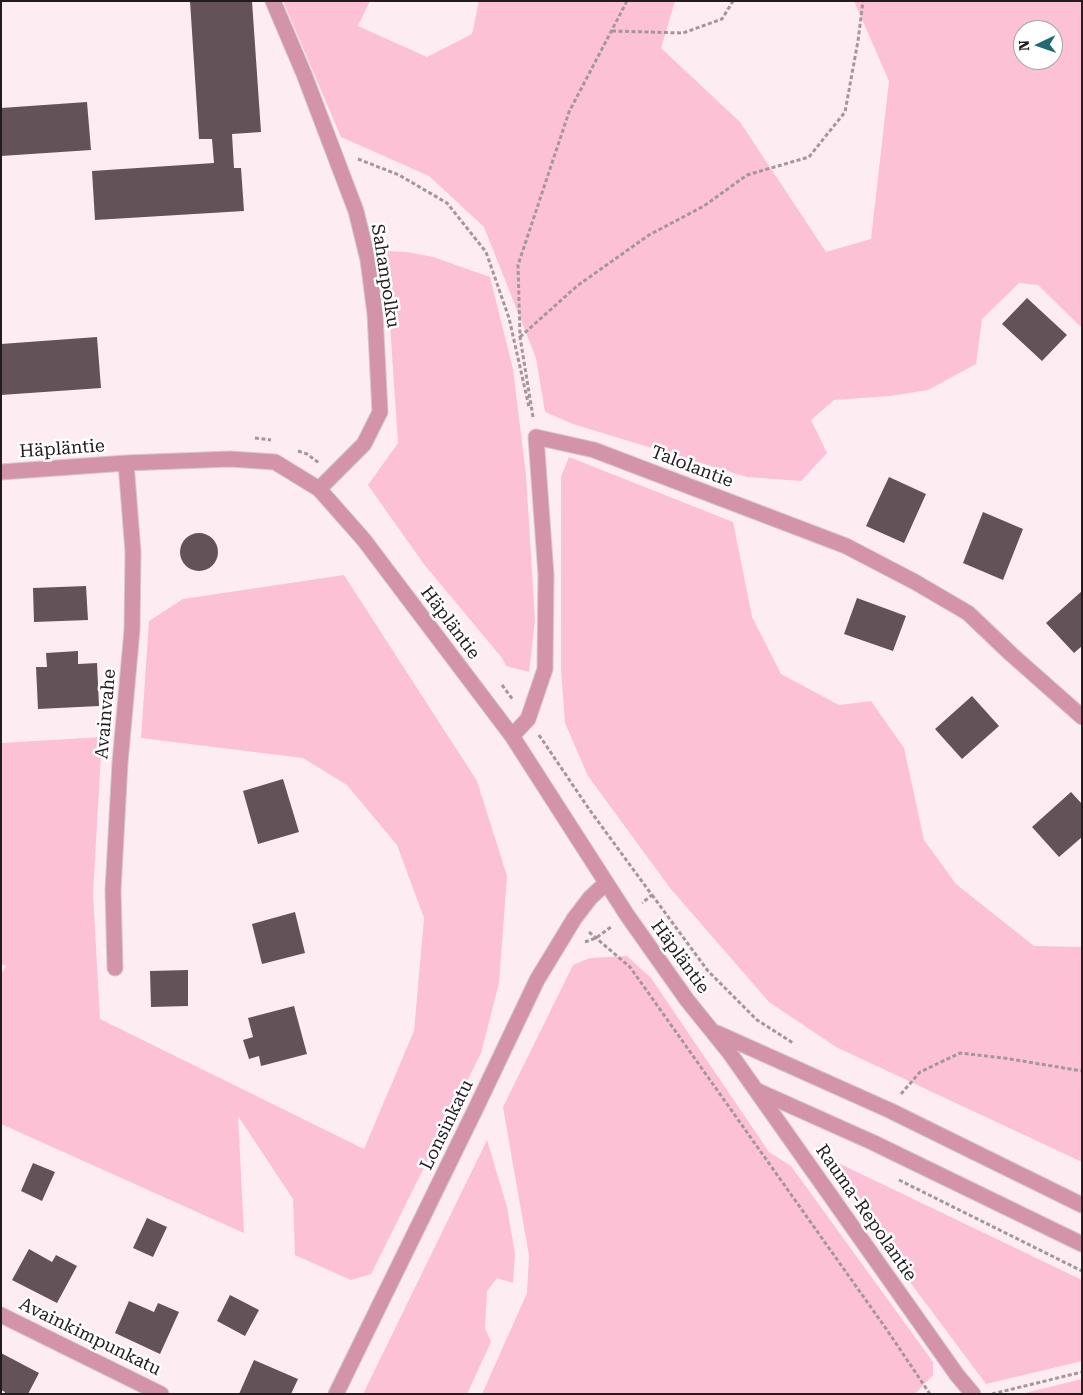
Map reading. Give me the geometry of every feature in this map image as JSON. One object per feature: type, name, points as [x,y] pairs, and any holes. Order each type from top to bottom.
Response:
[{"type":"street","name":"Sahanpolku","points":[[274,1],[356,211],[368,260],[375,314],[380,412],[364,444],[319,489]]},
{"type":"street","name":"Talolantie","points":[[536,437],[594,450],[846,546],[915,582],[968,613],[1082,717]]},
{"type":"street","points":[[512,736],[528,719],[546,669],[546,575],[536,437]]},
{"type":"street","name":"Häpläntie","points":[[1,472],[126,463],[230,459],[275,462],[319,489],[364,540],[512,736],[606,883],[687,1000],[729,1052]]},
{"type":"street","name":"Avainvahe","points":[[115,968],[113,890],[120,762],[132,630],[133,552],[126,463]]},
{"type":"street","name":"Lonsinkatu","points":[[336,1394],[537,980],[574,919],[590,898],[606,883]]},
{"type":"street","points":[[712,1032],[891,1112],[1082,1205]]},
{"type":"street","name":"Rauma-Repolantie","points":[[729,1052],[957,1376],[973,1394]]},
{"type":"street","points":[[756,1090],[874,1143],[1082,1244]]},
{"type":"street","name":"Avainkimpunkatu","points":[[1,1315],[161,1394]]},
{"type":"path","points":[[536,437],[520,337],[518,265],[569,112],[627,1]]},
{"type":"path","points":[[612,31],[683,32],[722,19],[733,1]]},
{"type":"path","points":[[520,337],[577,286],[649,235],[704,206],[747,175],[809,157],[845,112],[863,1]]},
{"type":"path","points":[[333,148],[399,175],[447,203],[486,252],[509,318],[536,437]]},
{"type":"path","points":[[652,895],[708,971],[757,1020],[794,1043]]},
{"type":"path","points":[[574,919],[630,966],[888,1330],[930,1394]]},
{"type":"path","points":[[891,1112],[900,1096],[920,1072],[960,1053],[1082,1071]]},
{"type":"path","points":[[991,1394],[1082,1372]]},
{"type":"shaded area","points":[[283,1],[370,1],[358,26],[427,57],[472,34],[479,1],[675,1],[661,48],[740,122],[826,252],[871,239],[889,81],[854,1],[1082,1],[1082,328],[1038,285],[1019,283],[982,319],[976,364],[928,390],[890,396],[834,400],[811,420],[827,453],[801,481],[747,477],[573,424],[545,412],[536,358],[484,227],[429,176],[341,137]]},
{"type":"shaded area","points":[[385,251],[407,252],[433,257],[490,277],[513,369],[526,475],[535,620],[529,672],[506,666],[502,658],[423,563],[368,485],[398,443]]},
{"type":"shaded area","points":[[569,457],[733,522],[752,617],[781,674],[839,705],[871,701],[904,748],[924,840],[956,884],[1034,946],[1082,947],[1082,1162],[836,1047],[769,1002],[670,888],[588,776],[565,723],[561,669],[561,477]]},
{"type":"shaded area","points":[[344,575],[477,781],[507,876],[499,983],[481,1053],[371,1274],[351,1280],[295,1255],[293,1199],[238,1116],[244,1233],[1,1124],[1,974],[6,966],[1,964],[1,743],[102,737],[93,894],[100,1019],[364,1149],[414,1031],[424,918],[397,845],[347,785],[303,758],[141,738],[149,621],[183,599]]},
{"type":"shaded area","points":[[627,956],[651,978],[769,1152],[791,1166],[933,1362],[933,1375],[915,1394],[482,1394],[527,1293],[529,1256],[503,1107],[573,965],[590,958]]},
{"type":"shaded area","points":[[487,1140],[507,1207],[515,1254],[513,1283],[497,1278],[487,1291],[485,1328],[491,1342],[467,1394],[363,1394]]},
{"type":"shaded area","points":[[832,1160],[1082,1280],[1082,1361],[986,1384],[886,1250],[831,1167]]},
{"type":"shaded area","points":[[1082,1379],[1082,1394],[1021,1394]]},
{"type":"building","points":[[190,1],[252,1],[261,132],[232,134],[234,168],[241,168],[244,211],[95,220],[92,171],[214,163],[212,139],[199,139]]},
{"type":"building","points":[[87,102],[91,150],[1,156],[1,108]]},
{"type":"building","points":[[1027,298],[1067,335],[1042,361],[1002,324]]},
{"type":"building","points":[[97,337],[101,388],[1,395],[1,344]]},
{"type":"building","points":[[889,477],[926,494],[904,543],[866,526]]},
{"type":"building","points":[[983,512],[1023,529],[1003,580],[963,563]]},
{"type":"building","points":[[199,533],[212,539],[218,552],[212,565],[199,571],[186,565],[180,552],[186,539]]},
{"type":"building","points":[[86,586],[88,620],[34,622],[33,588]]},
{"type":"building","points":[[1082,591],[1082,646],[1074,653],[1046,623]]},
{"type":"building","points":[[857,598],[906,616],[893,651],[844,634]]},
{"type":"building","points":[[78,651],[78,664],[97,663],[99,706],[38,709],[36,667],[47,667],[46,653]]},
{"type":"building","points":[[972,696],[999,726],[962,759],[935,729]]},
{"type":"building","points":[[283,779],[299,832],[258,844],[243,791]]},
{"type":"building","points":[[1071,792],[1082,804],[1082,837],[1059,857],[1032,827]]},
{"type":"building","points":[[295,912],[305,953],[262,964],[252,924]]},
{"type":"building","points":[[188,970],[188,1006],[151,1007],[150,971]]},
{"type":"building","points":[[294,1006],[307,1054],[261,1066],[259,1056],[249,1059],[243,1040],[253,1037],[248,1018]]},
{"type":"building","points":[[33,1163],[55,1172],[42,1201],[21,1191]]},
{"type":"building","points":[[147,1218],[167,1227],[153,1257],[133,1248]]},
{"type":"building","points":[[29,1249],[52,1262],[56,1255],[77,1266],[57,1303],[12,1280]]},
{"type":"building","points":[[230,1295],[259,1310],[245,1336],[217,1321]]},
{"type":"building","points":[[129,1301],[154,1312],[158,1303],[179,1312],[160,1354],[115,1333]]},
{"type":"building","points":[[1,1353],[39,1373],[28,1394],[4,1394],[5,1392],[1,1390]]},
{"type":"building","points":[[254,1360],[298,1379],[291,1394],[239,1394]]}]
